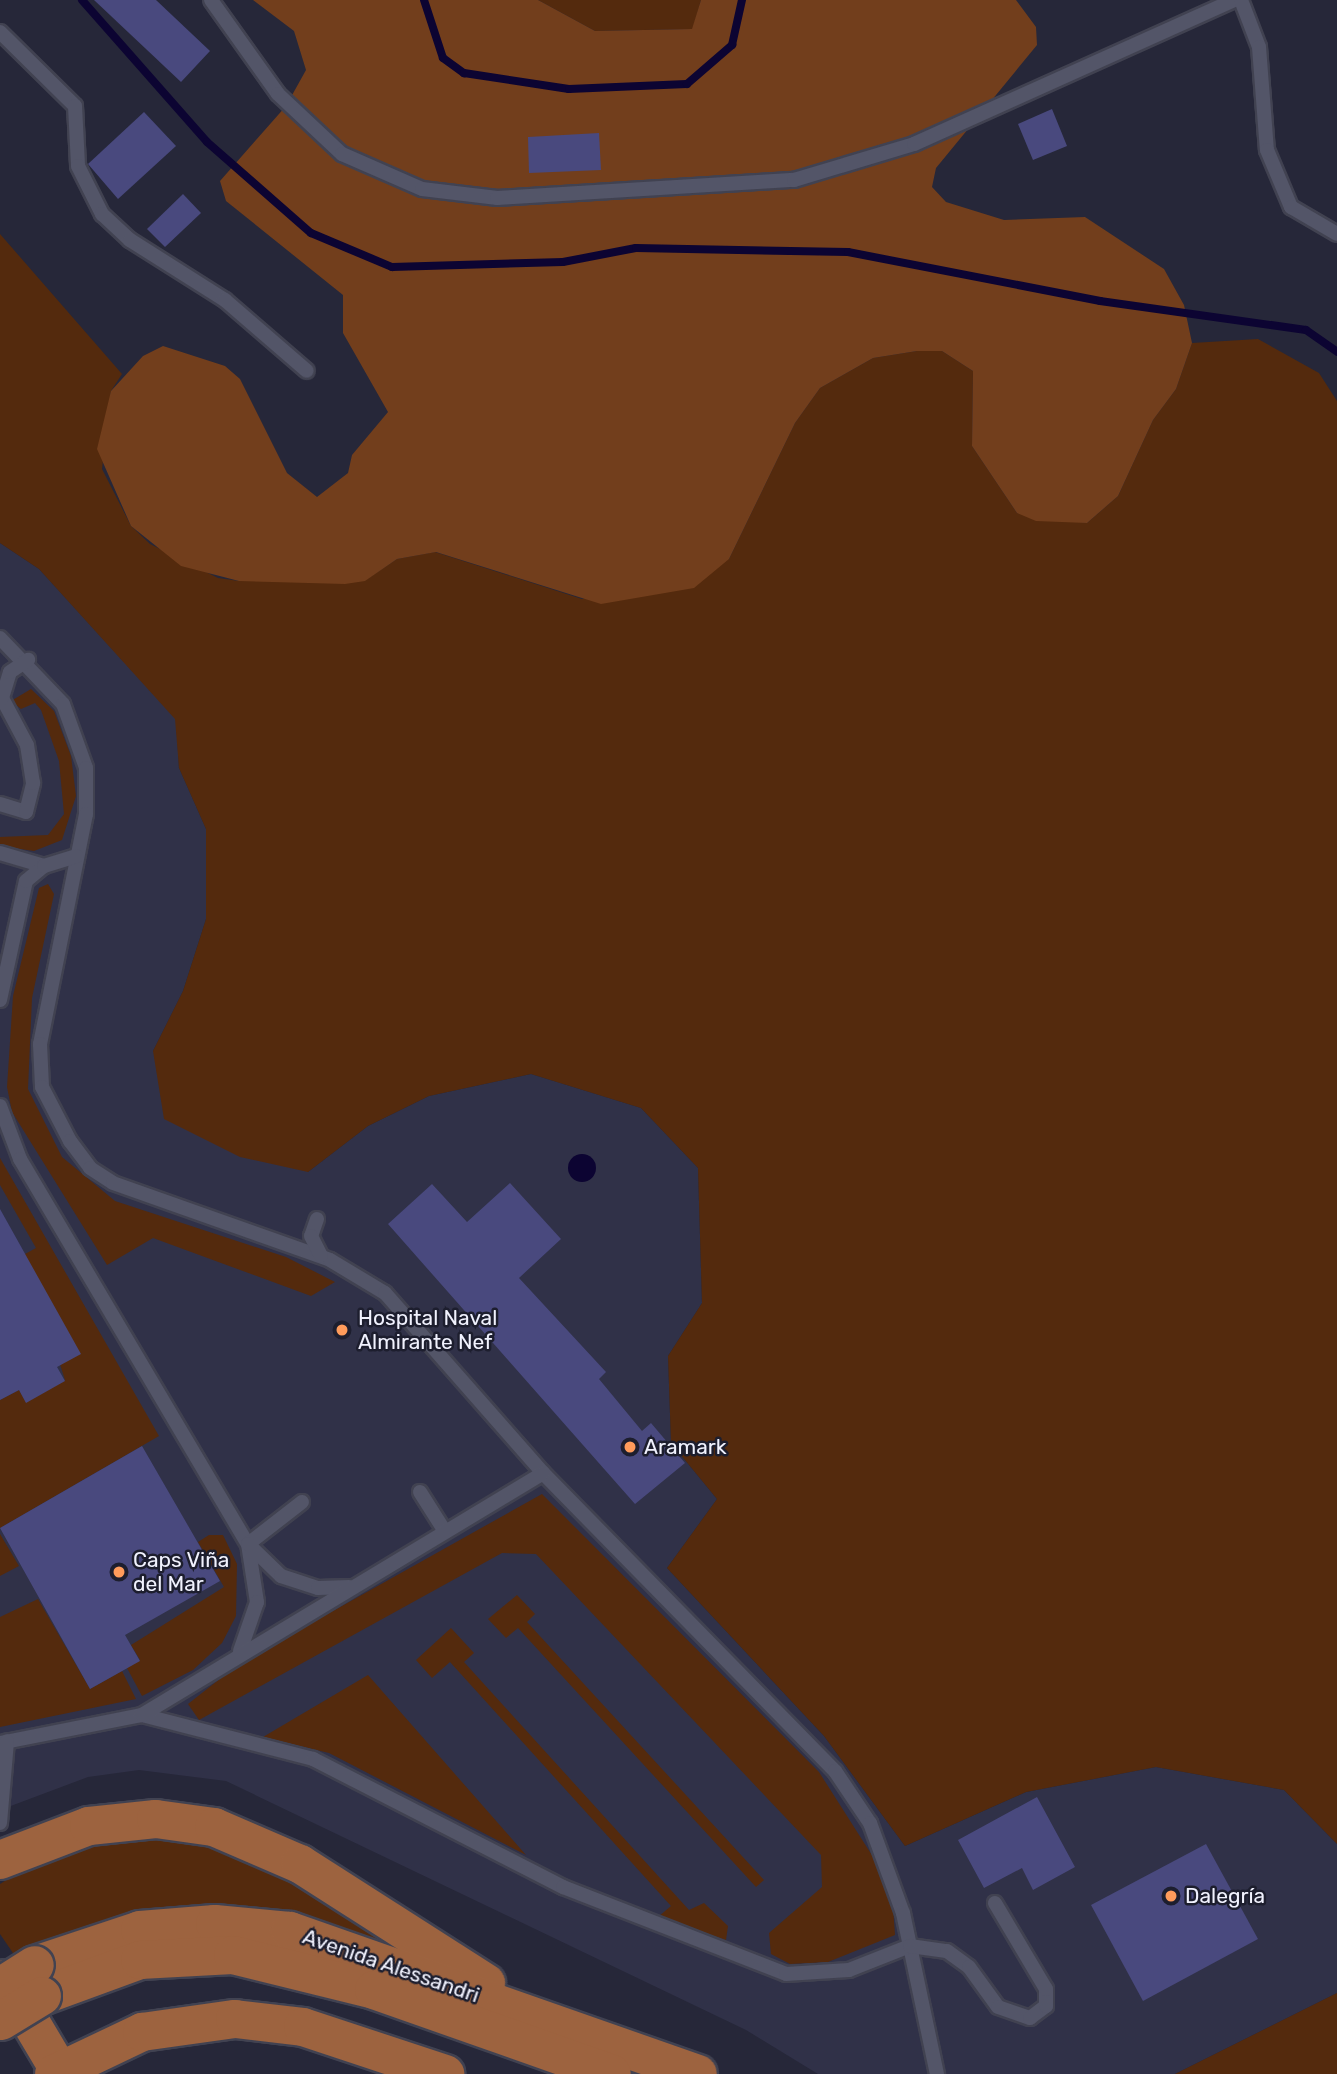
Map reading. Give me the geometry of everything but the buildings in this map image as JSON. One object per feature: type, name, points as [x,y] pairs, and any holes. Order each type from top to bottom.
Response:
[{"type":"main road","points":[[0,1860],[60,1833],[128,1821],[182,1820],[236,1833],[300,1864],[541,2019]]},
{"type":"main road","name":"Avenida Alessandri","points":[[0,1986],[140,1930],[252,1926],[327,1941],[698,2074]]},
{"type":"main road","name":"Avenida Alessandri","points":[[26,1977],[140,1959],[233,1955],[374,1990],[612,2074]]},
{"type":"main road","points":[[26,1977],[57,2072],[142,2032],[236,2019],[303,2027],[444,2074]]},
{"type":"main road","name":"Avenida Alessandri","points":[[0,2021],[26,1977]]},
{"type":"lane","points":[[211,0],[291,109],[342,154],[422,189],[496,198],[794,180],[914,144],[1238,0],[1259,47],[1267,150],[1291,207],[1337,234]]},
{"type":"lane","points":[[0,32],[75,106],[78,166],[102,214],[130,240],[225,300],[307,371]]},
{"type":"lane","points":[[0,638],[28,660],[63,704],[81,746],[86,814],[40,1044],[43,1087],[70,1141],[90,1168],[113,1183],[322,1257],[385,1293],[544,1474],[835,1771],[870,1823],[910,1946],[936,2073]]},
{"type":"lane","points":[[0,804],[26,812],[33,783],[27,744],[2,698],[10,672],[28,660]]},
{"type":"lane","points":[[0,853],[44,866]]},
{"type":"lane","points":[[0,1000],[18,902],[26,881],[44,866],[76,856]]},
{"type":"lane","points":[[0,1107],[20,1159],[248,1544],[267,1566],[290,1579],[318,1588],[354,1586]]},
{"type":"lane","points":[[317,1219],[312,1248],[322,1257]]},
{"type":"lane","points":[[0,1823],[3,1742],[142,1715],[240,1651],[544,1474]]},
{"type":"lane","points":[[420,1492],[444,1530]]},
{"type":"lane","points":[[248,1544],[302,1502]]},
{"type":"lane","points":[[240,1651],[257,1602],[248,1544]]},
{"type":"lane","points":[[142,1715],[313,1759],[562,1887],[786,1974],[849,1970],[910,1946],[960,1959],[1009,2015],[1038,2015],[1046,2006],[1046,1989],[995,1903]]},
{"type":"shaded area","points":[[253,0],[538,0],[595,31],[692,29],[701,0],[1016,0],[1036,27],[1037,45],[936,168],[932,187],[946,202],[1004,220],[1085,217],[1164,269],[1184,305],[1192,343],[1176,389],[1153,420],[1118,496],[1087,523],[1036,521],[1017,513],[972,446],[973,371],[942,351],[917,351],[873,358],[820,388],[795,423],[729,559],[694,588],[601,604],[436,552],[397,559],[365,581],[345,584],[239,581],[181,566],[131,526],[97,449],[111,391],[143,356],[163,346],[225,366],[240,379],[287,473],[317,497],[348,473],[352,455],[388,412],[343,333],[343,295],[226,201],[220,181],[286,106],[306,70],[294,31]]},
{"type":"shaded area","points":[[538,0],[701,0],[693,29],[595,31]]},
{"type":"shaded area","points":[[0,234],[122,374],[111,391],[102,469],[131,526],[150,544],[218,578],[239,581],[364,581],[397,559],[435,552],[582,599],[729,559],[795,423],[820,388],[873,358],[917,351],[942,351],[973,371],[972,446],[1017,513],[1087,523],[1118,496],[1153,420],[1176,389],[1192,343],[1258,339],[1319,373],[1337,401],[1337,1844],[1284,1790],[1156,1767],[1026,1792],[905,1846],[824,1736],[667,1568],[717,1499],[671,1443],[668,1356],[702,1303],[698,1168],[641,1108],[531,1074],[429,1096],[368,1126],[308,1172],[240,1157],[164,1119],[153,1051],[183,991],[206,919],[206,829],[179,768],[175,719],[39,569],[0,543]]},
{"type":"shaded area","name":"Hospital Naval Almirante Nef","points":[[0,543],[39,569],[176,719],[179,768],[206,829],[206,919],[183,991],[153,1051],[308,1172],[368,1126],[429,1096],[531,1074],[641,1108],[698,1168],[702,1303],[668,1356],[671,1443],[717,1499],[667,1568],[824,1736],[905,1846],[1026,1792],[1156,1767],[1284,1790],[1337,1844],[1337,1993],[1175,2074],[818,2074],[746,2030],[226,1781],[139,1770],[88,1777],[0,1810]]},
{"type":"shaded area","points":[[31,689],[54,711],[71,756],[76,796],[62,840],[34,851],[0,846],[0,837],[48,835],[64,814],[59,761],[41,710],[35,703],[21,709],[11,701]]},
{"type":"shaded area","points":[[48,884],[54,894],[32,998],[28,1089],[62,1157],[115,1201],[286,1257],[335,1282],[311,1296],[153,1238],[107,1265],[12,1112],[7,1087],[13,996],[39,888]]},
{"type":"shaded area","points":[[582,1154],[592,1158],[596,1168],[592,1178],[582,1182],[572,1178],[568,1168],[572,1158]]},
{"type":"shaded area","points":[[0,1158],[159,1436],[0,1528],[0,1400],[19,1390],[26,1402],[65,1380],[25,1254],[36,1248],[0,1185]]},
{"type":"shaded area","points":[[542,1494],[819,1772],[875,1860],[893,1907],[895,1935],[828,1962],[790,1964],[771,1954],[769,1933],[822,1887],[821,1855],[536,1554],[502,1553],[199,1720],[188,1704],[240,1663]]},
{"type":"shaded area","points":[[0,1534],[19,1566],[0,1576]]},
{"type":"shaded area","points":[[209,1535],[223,1535],[237,1564],[236,1616],[222,1643],[193,1670],[142,1696],[127,1668],[140,1660],[131,1645],[224,1587],[198,1542]]},
{"type":"shaded area","points":[[517,1595],[535,1614],[527,1622],[764,1880],[756,1887],[518,1628],[506,1638],[488,1619]]},
{"type":"shaded area","points":[[38,1599],[90,1689],[122,1671],[136,1699],[0,1727],[0,1617]]},
{"type":"shaded area","points":[[451,1628],[474,1653],[464,1662],[689,1910],[704,1903],[728,1926],[726,1940],[658,1917],[671,1906],[450,1662],[432,1678],[416,1660]]},
{"type":"shaded area","points":[[368,1675],[526,1855],[329,1753],[263,1737]]},
{"type":"shaded area","points":[[129,1832],[234,1846],[389,1930],[383,1942],[15,1956],[0,1934],[0,1884],[24,1869]]},
{"type":"shaded area","points":[[1337,1993],[1337,2074],[1175,2074]]},
{"type":"waterway","points":[[82,0],[207,142],[311,233],[392,267],[563,262],[636,248],[848,252],[1100,301],[1306,330],[1337,352]]},
{"type":"waterway","points":[[424,0],[443,58],[464,73],[569,89],[687,84],[732,45],[742,0]]},
{"type":"place","name":"Hospital Naval Almirante Nef","points":[[342,1330]]},
{"type":"place","name":"Aramark","points":[[630,1447]]},
{"type":"place","name":"Caps Viña del Mar","points":[[119,1572]]},
{"type":"place","name":"Dalegría","points":[[1171,1896]]}]
